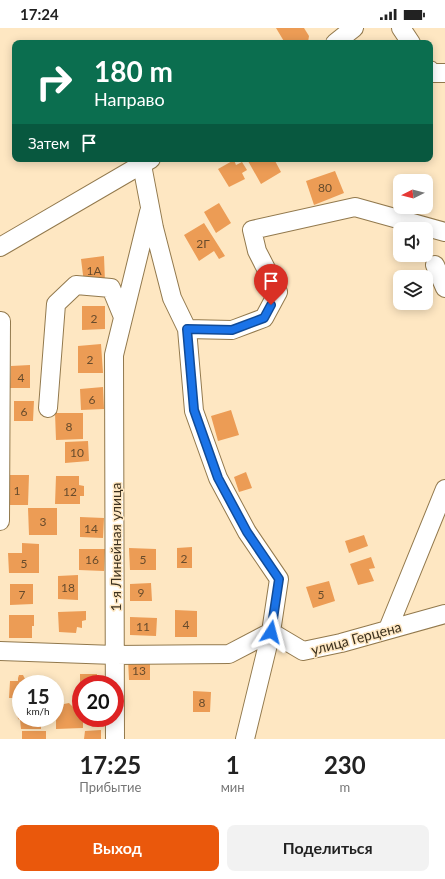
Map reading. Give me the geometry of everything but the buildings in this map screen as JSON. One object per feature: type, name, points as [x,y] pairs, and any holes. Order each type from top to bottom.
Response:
[{"type":"street","points":[[339,40],[354,28]]},
{"type":"street","points":[[400,28],[409,40]]},
{"type":"street","points":[[433,73],[445,73]]},
{"type":"street","points":[[0,247],[147,162],[150,206],[154,228],[172,298],[187,329],[194,410],[218,478],[247,532],[279,579],[271,632],[245,739]]},
{"type":"street","name":"1-я Линейная улица","points":[[115,739],[114,355],[150,206]]},
{"type":"street","points":[[187,329],[232,330],[264,318],[278,292],[257,251],[252,230],[355,207],[445,232]]},
{"type":"street","points":[[441,263],[445,288]]},
{"type":"street","points":[[48,408],[56,304],[76,285],[111,288],[123,317]]},
{"type":"street","points":[[0,521],[1,321]]},
{"type":"street","points":[[388,630],[445,489]]},
{"type":"street","name":"улица Герцена","points":[[271,632],[302,652],[341,643],[445,614]]},
{"type":"street","points":[[0,651],[115,654],[229,654],[271,632]]},
{"type":"route","points":[[271,305],[264,318],[232,330],[187,329],[194,410],[218,478],[247,532],[279,579],[271,632]]}]
